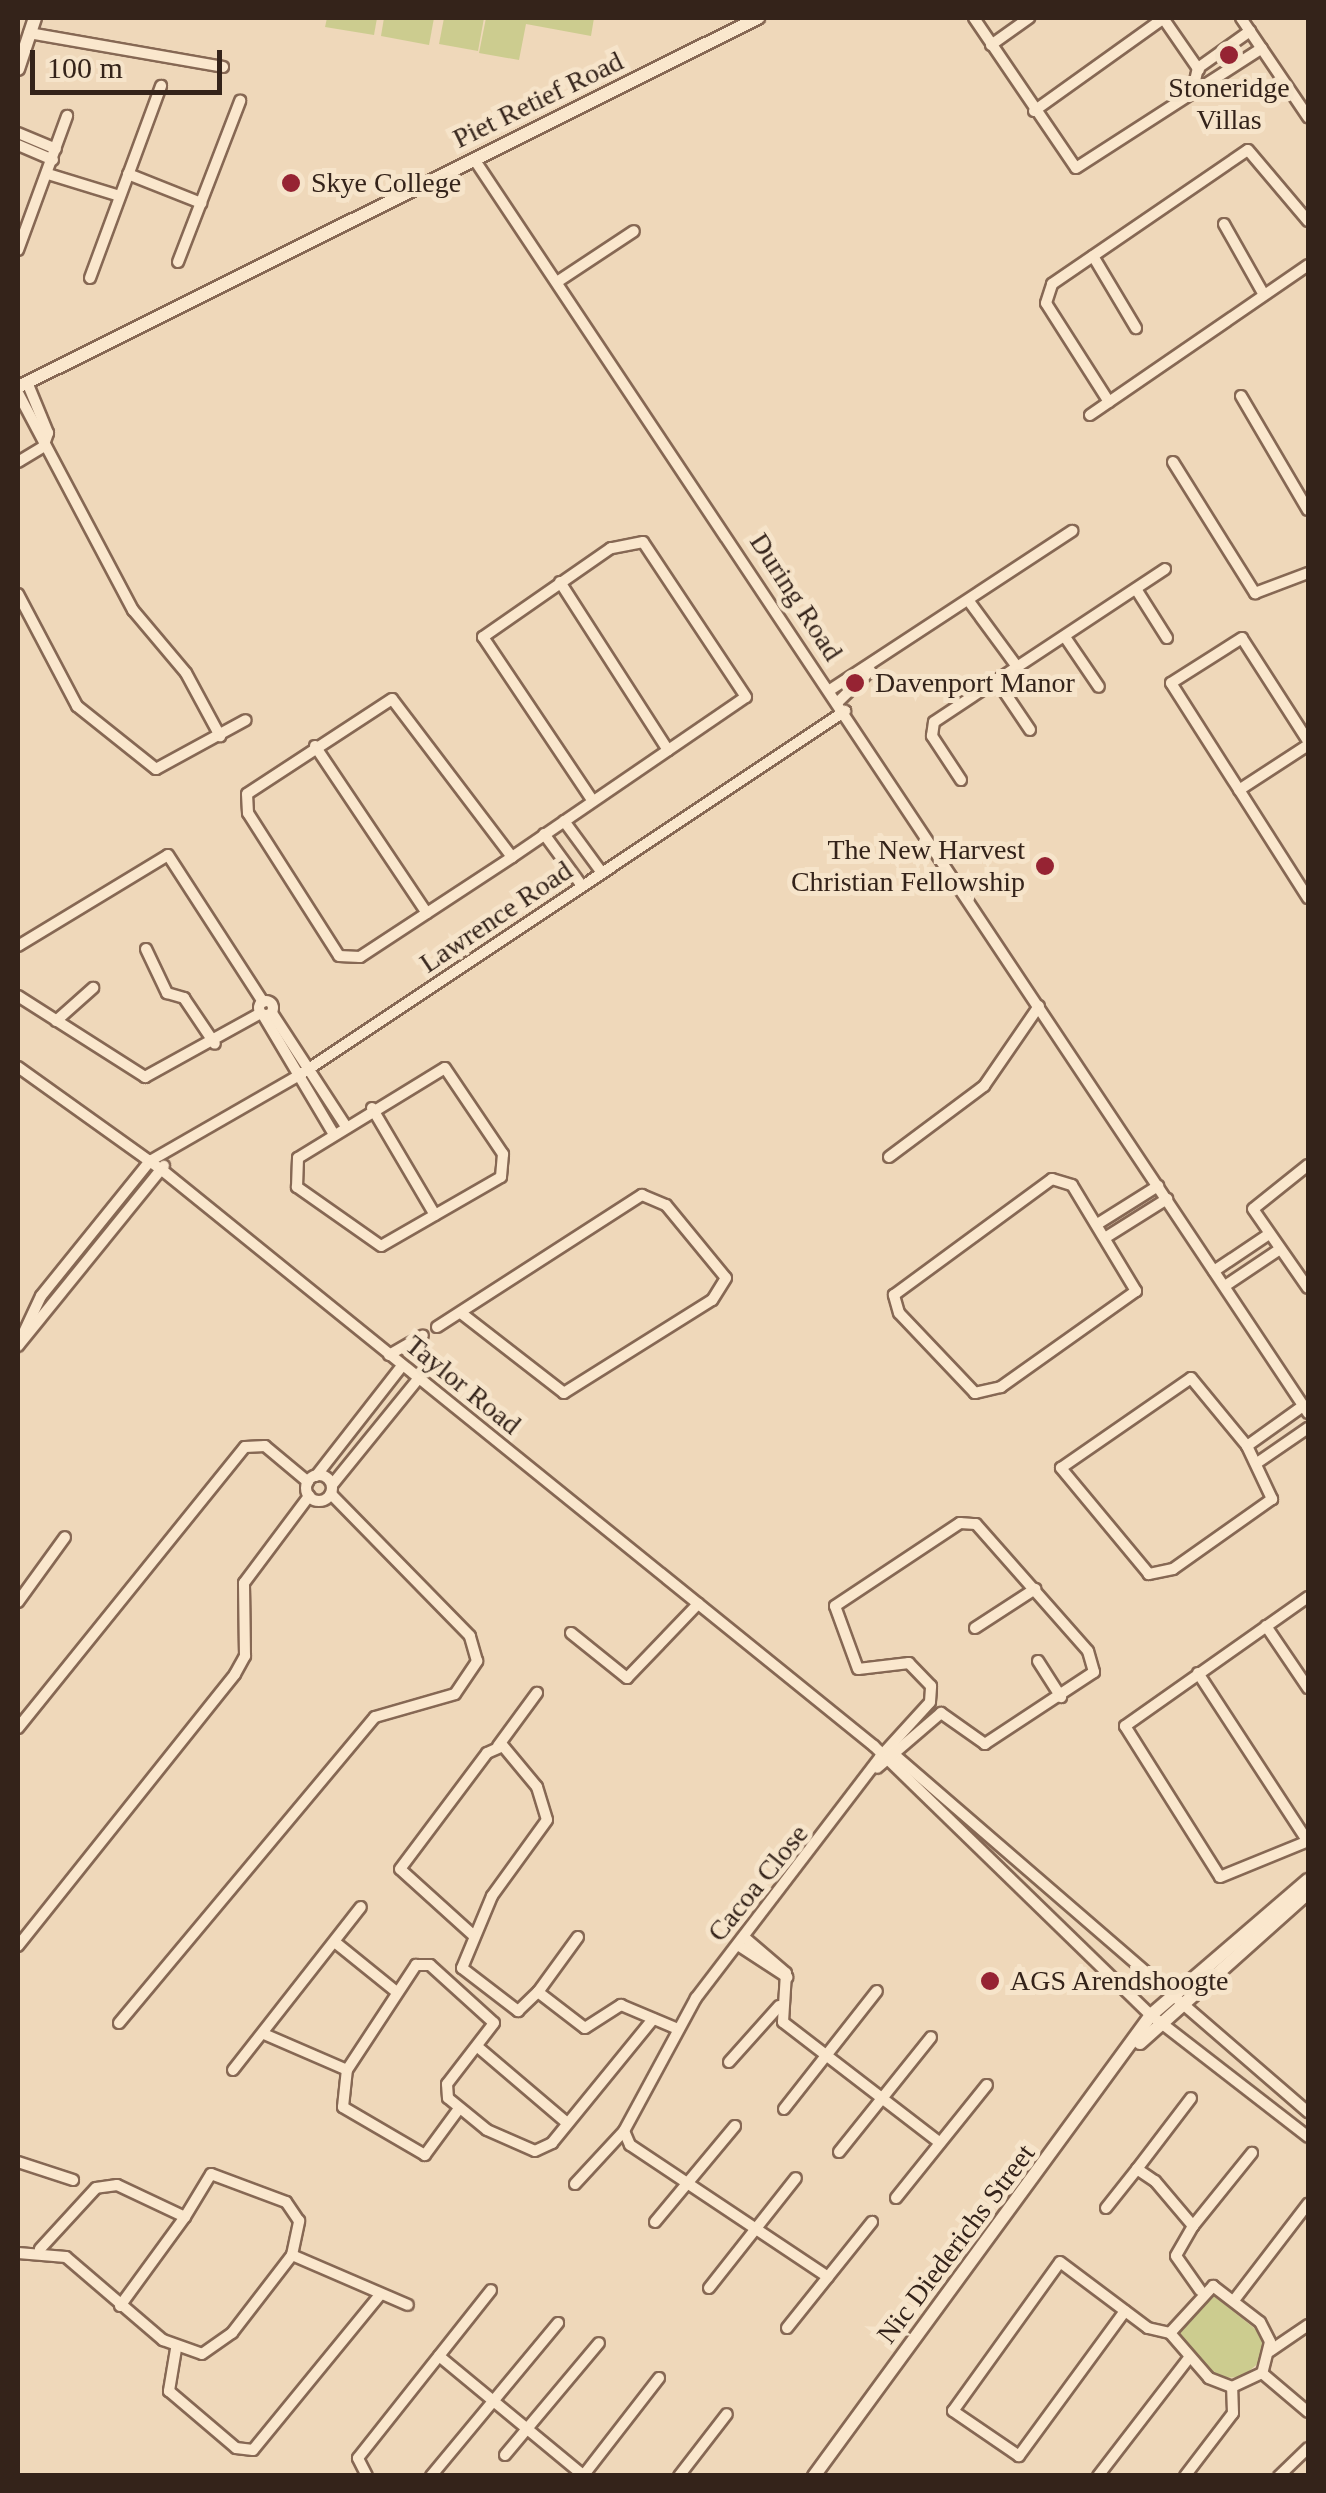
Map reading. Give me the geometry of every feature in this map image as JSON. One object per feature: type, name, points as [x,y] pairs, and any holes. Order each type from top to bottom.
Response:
[{"type":"street","points":[[18,69],[35,18]]},
{"type":"street","name":"Piet Retief Road","points":[[21,387],[758,18]]},
{"type":"street","points":[[974,18],[1068,164],[1081,167],[1200,83],[1262,48]]},
{"type":"street","points":[[991,45],[1029,18]]},
{"type":"street","points":[[1034,111],[1164,18],[1198,68],[1200,83]]},
{"type":"street","points":[[1241,18],[1308,118]]},
{"type":"street","points":[[1198,68],[1250,31]]},
{"type":"street","points":[[29,33],[223,67]]},
{"type":"street","points":[[90,278],[161,86]]},
{"type":"street","points":[[178,262],[240,101]]},
{"type":"street","points":[[18,250],[66,116]]},
{"type":"street","points":[[18,132],[54,155]]},
{"type":"street","points":[[18,145],[54,155]]},
{"type":"street","points":[[1109,402],[1044,299],[1093,256],[1248,150],[1308,220]]},
{"type":"street","name":"During Road","points":[[474,159],[842,706],[1306,1410]]},
{"type":"street","points":[[48,174],[120,196]]},
{"type":"street","points":[[128,174],[201,203]]},
{"type":"street","points":[[1224,224],[1264,295]]},
{"type":"street","points":[[556,282],[634,231]]},
{"type":"street","points":[[1093,256],[1136,328]]},
{"type":"street","points":[[1090,415],[1308,265]]},
{"type":"street","points":[[21,387],[48,427],[43,447],[133,610],[186,673],[220,736]]},
{"type":"street","points":[[1242,396],[1308,510]]},
{"type":"street","points":[[18,462],[43,447]]},
{"type":"street","points":[[1173,462],[1255,594],[1308,573]]},
{"type":"street","points":[[830,690],[870,671],[1072,532]]},
{"type":"street","points":[[512,857],[398,702],[381,702],[253,788],[246,806],[339,956],[352,960],[512,857],[744,700],[745,687],[644,542],[620,544],[560,582],[488,628],[483,644],[592,800]]},
{"type":"street","points":[[961,780],[930,728],[1166,568]]},
{"type":"street","points":[[560,582],[668,750]]},
{"type":"street","points":[[1136,589],[1167,638]]},
{"type":"street","points":[[18,594],[77,706],[150,764],[162,770],[246,720]]},
{"type":"street","points":[[971,604],[1018,668]]},
{"type":"street","points":[[1066,637],[1099,687]]},
{"type":"street","points":[[1238,790],[1308,743],[1247,641],[1227,640],[1171,688],[1308,898]]},
{"type":"street","name":"Lawrence Road","points":[[150,1161],[170,1156],[302,1072],[602,873],[842,706],[870,671]]},
{"type":"street","points":[[997,682],[1030,730]]},
{"type":"street","points":[[316,746],[427,913]]},
{"type":"street","points":[[564,820],[602,873]]},
{"type":"street","points":[[544,834],[582,886]]},
{"type":"street","points":[[18,946],[168,855],[265,1010],[334,1132]]},
{"type":"street","points":[[146,950],[167,994],[184,998],[215,1044]]},
{"type":"street","points":[[56,1022],[93,988]]},
{"type":"street","points":[[18,996],[145,1077],[215,1044],[265,1010]]},
{"type":"street","points":[[889,1157],[984,1086],[1039,1006]]},
{"type":"street","name":"Taylor Road","points":[[18,1068],[162,1170],[885,1758]]},
{"type":"street","points":[[445,1068],[503,1154],[505,1173],[381,1246],[306,1196],[293,1166],[345,1124],[445,1068]]},
{"type":"street","points":[[302,1072],[345,1124]]},
{"type":"street","points":[[372,1108],[435,1215]]},
{"type":"street","name":"Lawrence Road","points":[[18,1345],[30,1336],[170,1156]]},
{"type":"street","points":[[18,1345],[18,1328],[150,1161]]},
{"type":"street","points":[[1308,1166],[1254,1203],[1266,1236],[1308,1288]]},
{"type":"street","points":[[1052,1179],[1068,1180],[1100,1223],[1136,1278],[1132,1298],[990,1393],[970,1389],[895,1306],[899,1287],[1052,1179]]},
{"type":"street","points":[[1100,1223],[1158,1186]]},
{"type":"street","points":[[437,1327],[642,1195],[666,1205],[726,1278],[712,1300],[564,1394],[461,1312]]},
{"type":"street","points":[[1108,1236],[1167,1199]]},
{"type":"street","points":[[1214,1271],[1266,1236]]},
{"type":"street","points":[[1225,1286],[1277,1251]]},
{"type":"street","points":[[18,1328],[30,1336]]},
{"type":"street","points":[[390,1355],[423,1335]]},
{"type":"street","points":[[18,1946],[236,1674],[245,1656],[244,1583],[309,1496],[312,1479],[402,1366]]},
{"type":"street","points":[[1191,1378],[1247,1446],[1258,1463],[1270,1503],[1154,1575],[1061,1471],[1191,1378]]},
{"type":"street","points":[[309,1496],[331,1490],[418,1379]]},
{"type":"street","points":[[1247,1446],[1306,1410]]},
{"type":"street","points":[[1258,1463],[1308,1428]]},
{"type":"street","points":[[18,1728],[245,1447],[265,1446],[331,1490],[470,1636],[477,1661],[455,1694],[383,1712],[367,1725],[119,2024]]},
{"type":"street","points":[[967,1522],[1035,1589],[1095,1661],[1090,1677],[984,1744],[941,1713],[885,1758],[930,1702],[930,1686],[909,1663],[858,1668],[836,1618],[839,1601],[967,1522]]},
{"type":"street","points":[[18,1599],[65,1536]]},
{"type":"street","points":[[975,1628],[1035,1589]]},
{"type":"street","points":[[1198,1674],[1308,1841],[1235,1878],[1215,1871],[1125,1726],[1198,1674],[1266,1626],[1308,1597]]},
{"type":"street","points":[[571,1634],[628,1678],[698,1604]]},
{"type":"street","points":[[1266,1626],[1308,1688]]},
{"type":"street","points":[[1038,1662],[1060,1697]]},
{"type":"street","points":[[473,1934],[400,1869],[537,1693]]},
{"type":"street","points":[[498,1746],[524,1766],[546,1820],[473,1934],[462,1964],[469,1976],[518,2011],[538,1992],[578,1937]]},
{"type":"street","points":[[885,1758],[1166,1998],[1308,2112]]},
{"type":"street","points":[[885,1758],[1164,2026],[1308,2137]]},
{"type":"street","name":"Cacoa Close","points":[[576,2184],[624,2131],[678,2030],[741,1941],[885,1758]]},
{"type":"street","name":"Nic Diederichs Street","points":[[814,2476],[1138,2044],[1152,2015],[1166,1998],[1308,1880]]},
{"type":"street","name":"Nic Diederichs Street","points":[[1138,2044],[1164,2026],[1308,1893]]},
{"type":"street","points":[[233,2070],[361,1907]]},
{"type":"street","points":[[730,2062],[779,2006],[788,1977],[741,1941]]},
{"type":"street","points":[[336,1943],[394,1990]]},
{"type":"street","points":[[458,2110],[425,2155],[348,2115],[347,2070],[394,1990],[416,1965],[430,1965],[492,2020],[479,2048],[445,2088],[458,2110],[535,2151],[566,2122],[653,2019]]},
{"type":"street","points":[[784,2109],[877,1991]]},
{"type":"street","points":[[538,1992],[585,2028],[622,2004],[678,2030]]},
{"type":"street","points":[[779,2006],[783,2022],[940,2142]]},
{"type":"street","points":[[264,2034],[347,2070]]},
{"type":"street","points":[[839,2152],[931,2037]]},
{"type":"street","points":[[479,2048],[566,2122]]},
{"type":"street","points":[[896,2198],[987,2085]]},
{"type":"street","points":[[1106,2208],[1191,2098]]},
{"type":"street","points":[[655,2222],[734,2126]]},
{"type":"street","points":[[624,2131],[630,2144],[690,2178],[828,2276]]},
{"type":"street","points":[[1200,2290],[1176,2256],[1193,2226],[1252,2153]]},
{"type":"street","points":[[18,2162],[73,2180]]},
{"type":"street","points":[[1137,2169],[1193,2226]]},
{"type":"street","points":[[18,2252],[40,2249],[66,2258],[120,2306],[176,2349],[202,2354],[220,2345],[292,2255],[294,2208],[233,2180],[204,2175],[185,2217],[120,2306]]},
{"type":"street","points":[[709,2288],[796,2178]]},
{"type":"street","points":[[40,2249],[104,2186],[185,2217]]},
{"type":"street","points":[[1234,2299],[1308,2204]]},
{"type":"street","points":[[787,2328],[872,2222]]},
{"type":"street","points":[[292,2255],[408,2306]]},
{"type":"street","points":[[1126,2311],[1019,2456],[953,2411],[1060,2262],[1126,2311],[1170,2333],[1188,2359],[1232,2387]]},
{"type":"street","points":[[1170,2333],[1200,2290],[1213,2286],[1234,2299],[1264,2327],[1270,2351],[1262,2373],[1232,2387]]},
{"type":"street","points":[[367,2476],[358,2458],[491,2290]]},
{"type":"street","points":[[176,2349],[166,2382],[175,2399],[236,2448],[253,2450],[380,2294]]},
{"type":"street","points":[[431,2476],[558,2323]]},
{"type":"street","points":[[1270,2351],[1308,2325]]},
{"type":"street","points":[[505,2456],[599,2343]]},
{"type":"street","points":[[439,2356],[583,2475],[659,2378]]},
{"type":"street","points":[[1098,2476],[1188,2359]]},
{"type":"street","points":[[1262,2373],[1308,2412]]},
{"type":"street","points":[[1185,2476],[1233,2412],[1232,2387]]},
{"type":"street","points":[[679,2476],[728,2414]]},
{"type":"street","points":[[1279,2476],[1308,2448]]},
{"type":"green space","points":[[327,18],[377,18],[374,35],[325,27]]},
{"type":"green space","points":[[384,18],[434,18],[429,45],[381,36]]},
{"type":"green space","points":[[444,18],[484,18],[478,51],[439,44]]},
{"type":"green space","points":[[486,18],[594,18],[591,36],[526,24],[519,60],[479,53]]},
{"type":"green space","points":[[1210,2293],[1263,2335],[1261,2361],[1242,2377],[1219,2378],[1176,2337]]},
{"type":"place","name":"Stoneridge Villas","points":[[1229,55]]},
{"type":"place","name":"Skye College","points":[[291,183]]},
{"type":"place","name":"Davenport Manor","points":[[855,683]]},
{"type":"place","name":"The New Harvest Christian Fellowship","points":[[1045,866]]},
{"type":"place","name":"AGS Arendshoogte","points":[[990,1981]]}]
